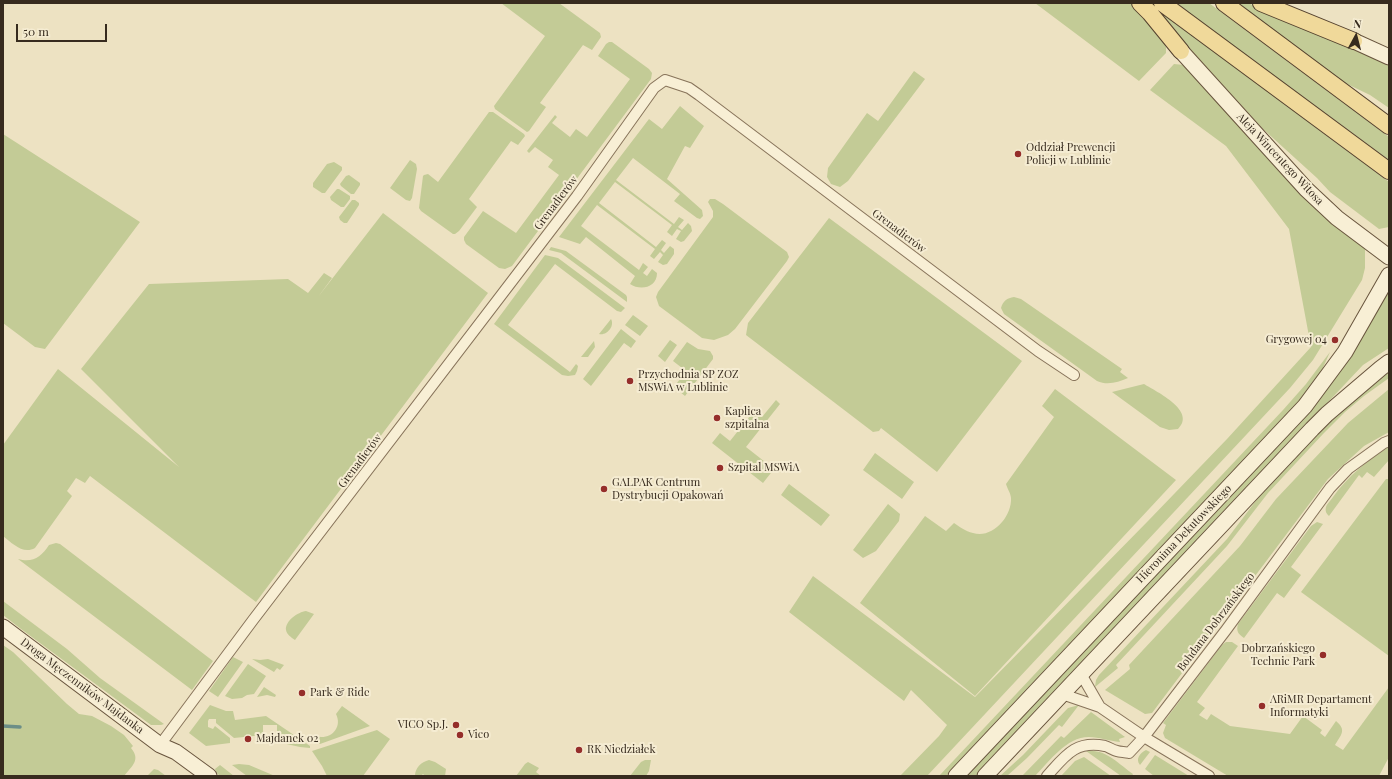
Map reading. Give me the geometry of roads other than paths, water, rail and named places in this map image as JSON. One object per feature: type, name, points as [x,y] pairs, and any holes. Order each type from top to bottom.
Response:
[{"type":"main road","points":[[1140,3],[1182,51]]},
{"type":"main road","points":[[1162,3],[1389,171]]},
{"type":"main road","points":[[1224,3],[1389,126]]},
{"type":"main road","points":[[1261,3],[1354,41]]},
{"type":"street","points":[[1276,3],[1389,57]]},
{"type":"street","name":"Aleja Wincentego Witosa","points":[[1182,51],[1306,189],[1337,218],[1389,257]]},
{"type":"street","name":"Grenadierów","points":[[160,745],[253,620],[577,196],[654,88],[665,80],[689,88],[699,95],[1038,351],[1074,375]]},
{"type":"street","name":"Hieronima Dekutowskiego","points":[[956,776],[1305,406],[1345,352],[1389,275]]},
{"type":"street","name":"Hieronima Dekutowskiego","points":[[985,776],[1312,429],[1327,414],[1389,362]]},
{"type":"street","name":"Bohdana Dobrzańskiego","points":[[1047,776],[1067,754],[1079,746],[1088,744],[1106,746],[1117,751],[1129,753],[1144,737],[1226,630],[1330,488],[1348,469],[1389,441]]},
{"type":"street","name":"Droga Męczenników Majdanka","points":[[3,627],[160,745],[176,752],[209,776]]},
{"type":"street","points":[[1081,674],[1100,707]]},
{"type":"street","points":[[1062,694],[1100,707],[1144,737],[1209,776]]},
{"type":"street","name":"Droga Męczenników Majdanka","points":[[160,745],[165,754],[193,776]]},
{"type":"waterway","points":[[3,726],[20,727]]},
{"type":"place","name":"Oddział Prewencji Policji w Lublinie","points":[[1018,154]]},
{"type":"place","name":"Grygowej 04","points":[[1335,340]]},
{"type":"place","name":"Przychodnia SP ZOZ MSWiA w Lublinie","points":[[630,381]]},
{"type":"place","name":"Kaplica szpitalna","points":[[717,418]]},
{"type":"place","name":"Szpital MSWiA","points":[[720,468]]},
{"type":"place","name":"GALPAK Centrum Dystrybucji Opakowań","points":[[604,489]]},
{"type":"place","name":"Dobrzańskiego Technic Park","points":[[1323,655]]},
{"type":"place","name":"Park & Ride","points":[[302,693]]},
{"type":"place","name":"ARiMR Departament Informatyki","points":[[1262,706]]},
{"type":"place","name":"VICO Sp.J.","points":[[456,725]]},
{"type":"place","name":"Vico","points":[[460,735]]},
{"type":"place","name":"Majdanek 02","points":[[248,739]]},
{"type":"place","name":"RK Niedziałek","points":[[579,750]]}]
